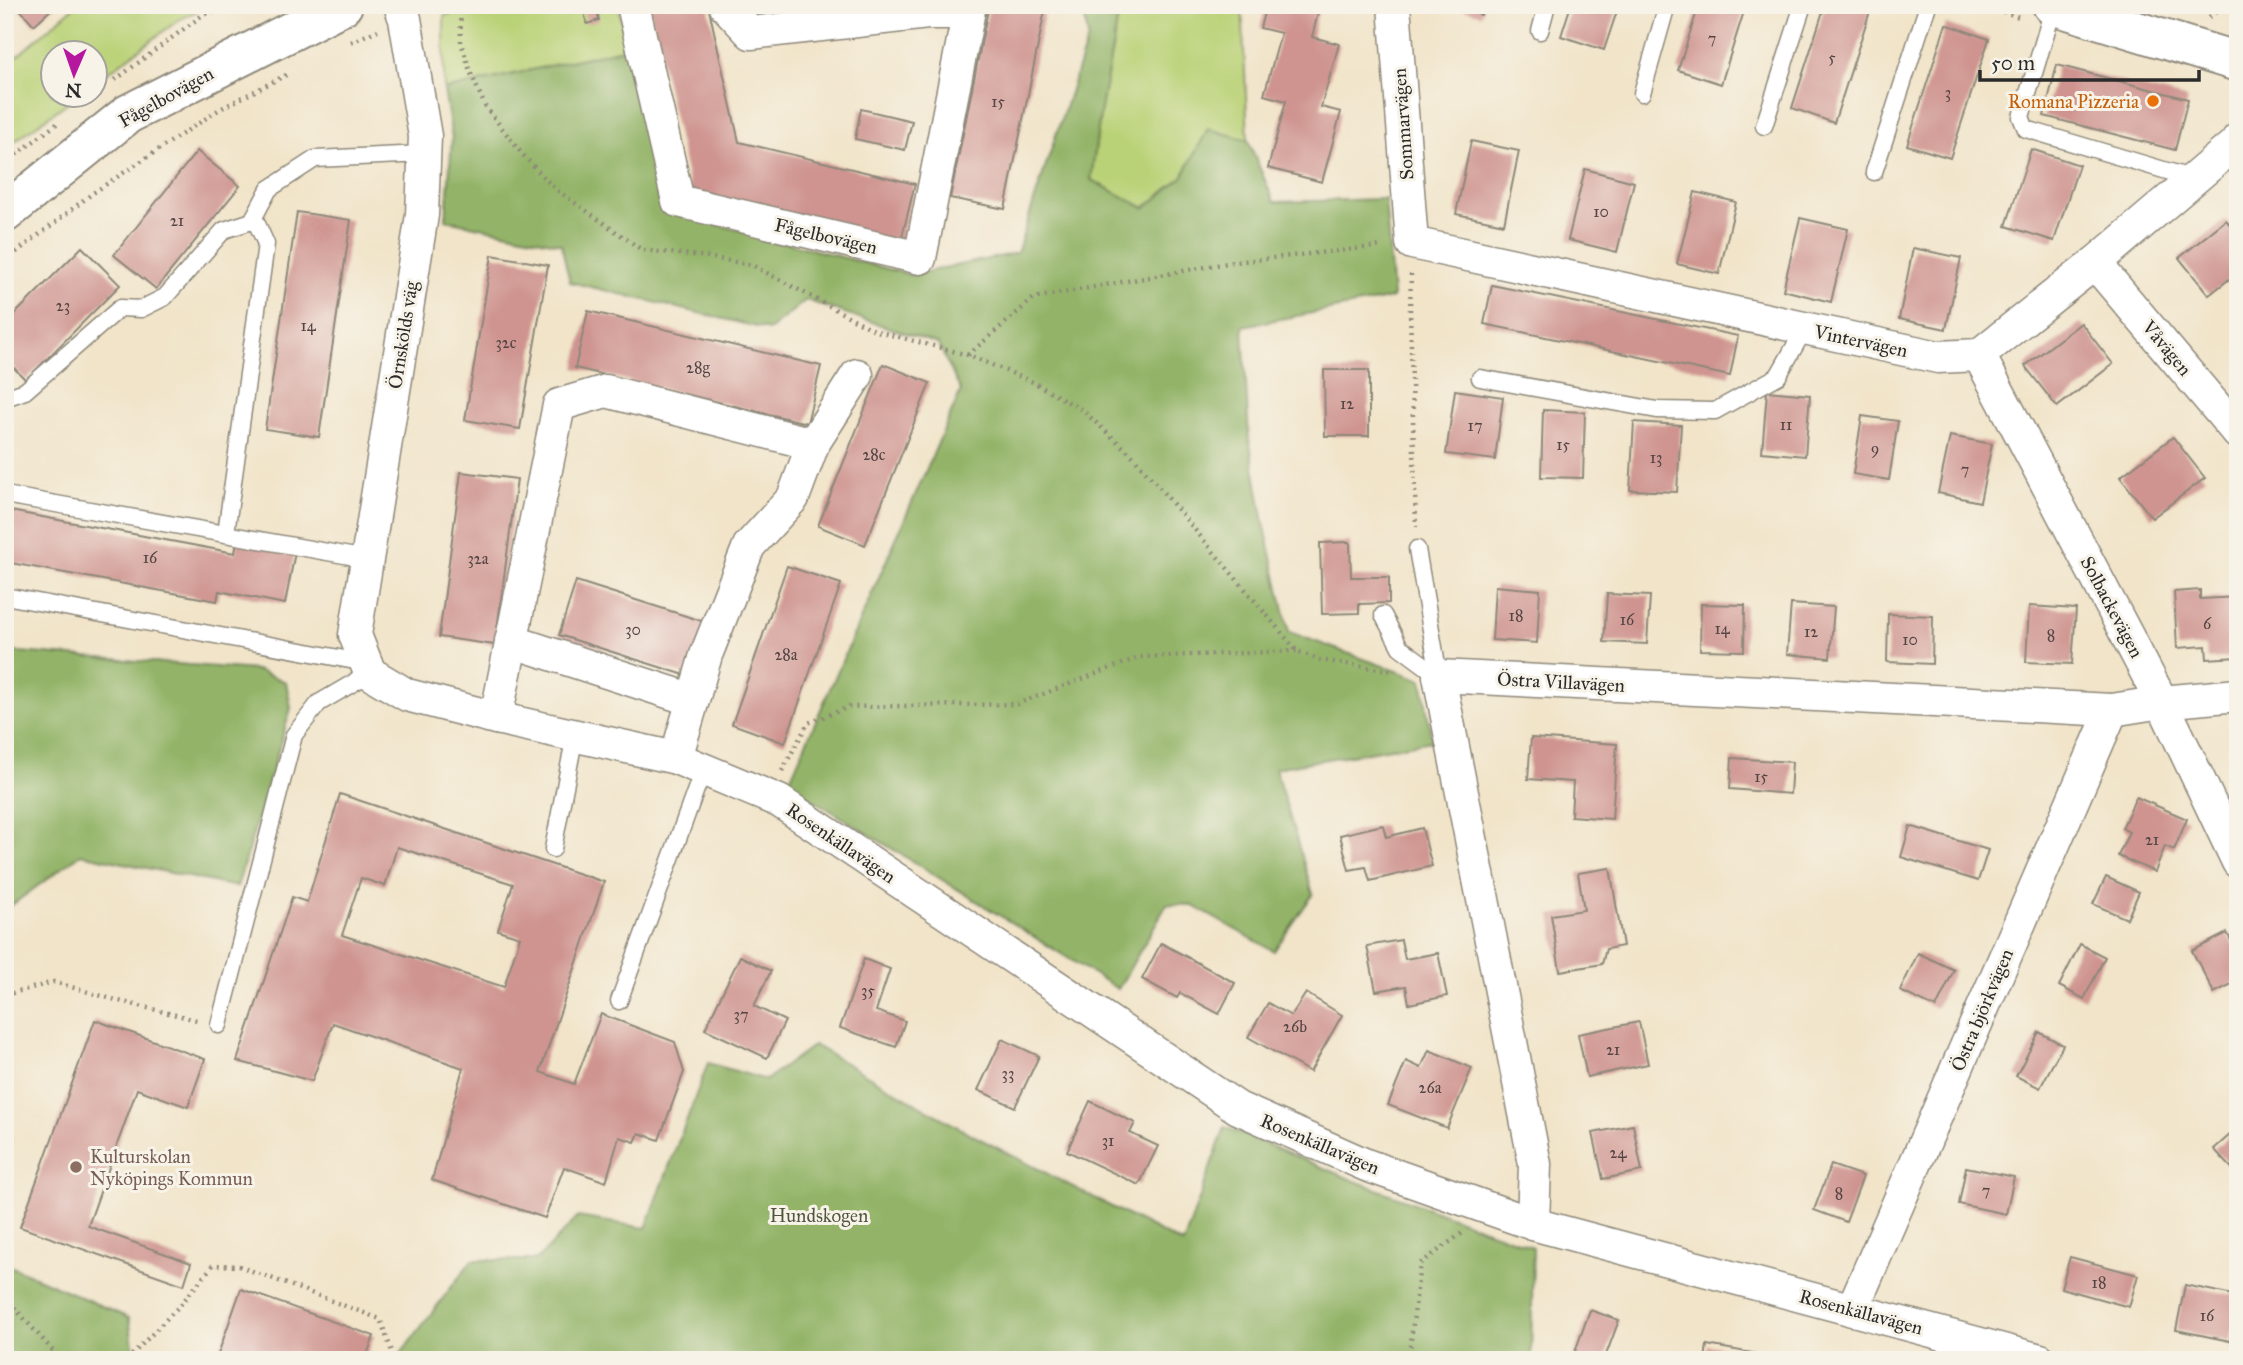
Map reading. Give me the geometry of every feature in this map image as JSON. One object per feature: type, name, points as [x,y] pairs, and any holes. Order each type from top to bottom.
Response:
[{"type":"street","name":"Fågelbovägen","points":[[5,213],[128,114],[343,5]]},
{"type":"street","name":"Fågelbovägen","points":[[633,5],[678,201],[920,258],[969,9]]},
{"type":"street","points":[[725,5],[751,33],[969,9]]},
{"type":"street","name":"Sommarvägen","points":[[1394,5],[1412,243]]},
{"type":"street","points":[[2053,6],[2099,12],[2238,62]]},
{"type":"street","name":"Örnskölds väg","points":[[368,668],[355,635],[422,215],[425,136],[402,12]]},
{"type":"street","points":[[1979,355],[2095,263],[2238,139]]},
{"type":"street","name":"Vintervägen","points":[[1412,243],[1938,358],[1979,355]]},
{"type":"street","name":"Våvägen","points":[[2095,263],[2238,433]]},
{"type":"street","name":"Solbackevägen","points":[[1979,355],[2162,702],[2238,862]]},
{"type":"street","points":[[690,764],[693,700],[706,655],[749,546],[793,498],[813,444],[857,375]]},
{"type":"street","points":[[496,718],[559,405],[606,391],[813,444]]},
{"type":"street","points":[[511,641],[693,700]]},
{"type":"street","name":"Rosenkällavägen","points":[[368,668],[407,695],[690,764],[779,801],[1237,1108],[1366,1165],[1533,1224],[2040,1360]]},
{"type":"street","points":[[1439,676],[1535,1164],[1533,1224]]},
{"type":"street","name":"Östra Villavägen","points":[[1439,676],[2112,710],[2238,695]]},
{"type":"street","name":"Östra björkvägen","points":[[1852,1310],[2112,710]]},
{"type":"lane","points":[[1541,31],[1547,5]]},
{"type":"lane","points":[[1642,93],[1667,5]]},
{"type":"lane","points":[[1764,126],[1803,5]]},
{"type":"lane","points":[[1874,172],[1928,5]]},
{"type":"lane","points":[[2053,6],[2021,117],[2026,129],[2193,179]]},
{"type":"lane","points":[[5,398],[25,391],[120,308],[141,309],[164,298],[224,230],[252,221],[269,189],[315,159],[424,154]]},
{"type":"lane","points":[[226,533],[266,244],[254,218]]},
{"type":"lane","points":[[1480,378],[1657,410],[1715,411],[1778,376],[1805,328]]},
{"type":"lane","points":[[5,495],[368,559]]},
{"type":"lane","points":[[1417,549],[1439,676]]},
{"type":"lane","points":[[5,596],[368,668]]},
{"type":"lane","points":[[1383,615],[1400,647],[1439,676]]},
{"type":"lane","points":[[219,1025],[294,735],[319,703],[368,668]]},
{"type":"lane","points":[[553,849],[575,736]]},
{"type":"lane","points":[[619,1001],[690,764]]},
{"type":"path","points":[[460,5],[461,41],[485,106],[522,155],[554,188],[642,250],[702,256],[752,265],[876,331],[968,355],[1033,382],[1082,410],[1131,454],[1297,651]]},
{"type":"path","points":[[346,44],[402,12]]},
{"type":"path","points":[[5,261],[93,193],[220,109],[300,68]]},
{"type":"path","points":[[968,355],[1034,298],[1227,263],[1412,243]]},
{"type":"path","points":[[1410,310],[1417,549]]},
{"type":"path","points":[[768,797],[808,723],[849,707],[1017,704],[1140,657],[1297,651],[1320,660],[1439,676]]},
{"type":"path","points":[[5,995],[54,982],[219,1025]]},
{"type":"path","points":[[1411,1360],[1409,1357],[1420,1264],[1494,1210]]},
{"type":"path","points":[[127,1360],[182,1303],[213,1265],[239,1266],[380,1320],[396,1360]]},
{"type":"path","points":[[5,1297],[61,1360]]},
{"type":"green space","points":[[76,5],[210,5],[180,19],[108,72],[108,38],[38,38],[38,108],[60,108],[5,148],[5,47],[16,57]]},
{"type":"green space","points":[[482,5],[618,5],[627,48],[444,90],[444,16]]},
{"type":"green space","points":[[1083,5],[1120,5],[1091,180],[1145,208],[1182,177],[1208,129],[1248,140],[1274,202],[1385,199],[1393,298],[1243,326],[1249,439],[1264,523],[1289,632],[1422,680],[1432,741],[1275,768],[1313,894],[1274,951],[1191,905],[1167,904],[1118,989],[788,784],[961,391],[938,344],[806,300],[769,330],[570,282],[561,244],[446,220],[452,138],[444,90],[627,48],[661,210],[911,275],[1017,253],[1088,38]]},
{"type":"green space","points":[[1120,5],[1242,5],[1248,140],[1208,129],[1182,178],[1144,208],[1091,180]]},
{"type":"green space","points":[[5,651],[256,670],[286,682],[291,708],[237,887],[81,854],[5,910]]},
{"type":"green space","name":"Hundskogen","points":[[814,1045],[965,1131],[1183,1244],[1225,1127],[1355,1181],[1533,1247],[1531,1360],[396,1360],[472,1260],[537,1260],[578,1217],[646,1228],[708,1063],[766,1080]]},
{"type":"green space","points":[[5,1264],[129,1318],[135,1360],[5,1360]]},
{"type":"building","points":[[16,5],[56,5],[34,25]]},
{"type":"building","points":[[582,5],[596,5],[599,20],[587,24]]},
{"type":"building","points":[[649,5],[708,5],[739,142],[915,184],[900,245],[691,195]]},
{"type":"building","points":[[767,5],[849,5],[849,7],[768,17]]},
{"type":"building","points":[[989,5],[1046,5],[1005,209],[950,198]]},
{"type":"building","points":[[1266,5],[1320,5],[1312,37],[1339,44],[1321,107],[1341,112],[1322,182],[1268,168],[1286,101],[1264,95],[1281,33],[1260,28]]},
{"type":"building","points":[[1453,5],[1485,5],[1481,15]]},
{"type":"building","points":[[1571,5],[1619,5],[1604,50],[1561,36]]},
{"type":"building","points":[[1699,5],[1746,5],[1721,84],[1678,70]]},
{"type":"building","points":[[1825,5],[1872,5],[1834,123],[1792,108]]},
{"type":"building","points":[[1946,24],[1989,39],[1950,158],[1907,145]]},
{"type":"building","points":[[2057,65],[2188,99],[2175,150],[2044,116]]},
{"type":"building","points":[[861,109],[912,121],[905,150],[855,139]]},
{"type":"building","points":[[1471,141],[1519,151],[1504,224],[1456,214]]},
{"type":"building","points":[[2031,149],[2079,165],[2054,241],[2006,226]]},
{"type":"building","points":[[197,151],[240,186],[156,289],[114,255]]},
{"type":"building","points":[[1585,169],[1634,182],[1617,252],[1568,240]]},
{"type":"building","points":[[1695,192],[1736,202],[1719,274],[1677,264]]},
{"type":"building","points":[[297,212],[351,220],[319,437],[265,429]]},
{"type":"building","points":[[1800,218],[1848,229],[1831,302],[1783,290]]},
{"type":"building","points":[[2226,220],[2238,234],[2238,272],[2209,295],[2179,258]]},
{"type":"building","points":[[82,247],[120,285],[26,380],[5,359],[5,324]]},
{"type":"building","points":[[1913,248],[1961,258],[1946,329],[1899,319]]},
{"type":"building","points":[[492,255],[548,265],[520,429],[465,420]]},
{"type":"building","points":[[1492,285],[1738,336],[1730,376],[1484,324]]},
{"type":"building","points":[[588,311],[821,366],[807,423],[575,368]]},
{"type":"building","points":[[2081,323],[2113,364],[2057,407],[2025,366]]},
{"type":"building","points":[[883,364],[930,383],[865,545],[818,526]]},
{"type":"building","points":[[1324,370],[1369,370],[1369,436],[1325,436]]},
{"type":"building","points":[[1455,390],[1503,397],[1495,460],[1446,454]]},
{"type":"building","points":[[1767,391],[1810,395],[1805,456],[1762,452]]},
{"type":"building","points":[[1543,410],[1585,412],[1583,478],[1541,477]]},
{"type":"building","points":[[1862,416],[1898,421],[1889,480],[1853,474]]},
{"type":"building","points":[[1634,422],[1681,425],[1677,492],[1630,490]]},
{"type":"building","points":[[1950,436],[1992,444],[1980,502],[1938,493]]},
{"type":"building","points":[[2173,437],[2205,478],[2152,518],[2120,477]]},
{"type":"building","points":[[461,472],[517,479],[495,645],[439,637]]},
{"type":"building","points":[[5,510],[235,553],[237,541],[295,552],[285,604],[219,591],[217,601],[5,562]]},
{"type":"building","points":[[1350,542],[1351,577],[1389,577],[1389,603],[1359,604],[1359,613],[1322,614],[1320,543]]},
{"type":"building","points":[[787,566],[841,584],[785,743],[732,724]]},
{"type":"building","points":[[576,581],[708,623],[691,677],[559,635]]},
{"type":"building","points":[[1495,586],[1540,590],[1537,643],[1492,640]]},
{"type":"building","points":[[2200,590],[2200,599],[2238,597],[2238,657],[2207,659],[2206,646],[2177,648],[2174,592]]},
{"type":"building","points":[[1607,594],[1650,596],[1647,644],[1604,642]]},
{"type":"building","points":[[1701,604],[1745,605],[1744,651],[1700,650]]},
{"type":"building","points":[[1791,604],[1834,607],[1830,658],[1787,654]]},
{"type":"building","points":[[2029,606],[2076,609],[2072,664],[2026,662]]},
{"type":"building","points":[[1888,614],[1933,616],[1932,664],[1887,662]]},
{"type":"building","points":[[1531,738],[1617,744],[1612,819],[1571,816],[1573,782],[1528,779]]},
{"type":"building","points":[[1732,758],[1792,762],[1790,794],[1730,789]]},
{"type":"building","points":[[340,794],[604,882],[540,1072],[574,1084],[601,1014],[675,1042],[684,1072],[659,1140],[639,1133],[635,1142],[619,1137],[606,1182],[564,1167],[545,1218],[432,1180],[463,1068],[333,1023],[312,1081],[237,1061],[292,897],[307,902]],"holes":[[[397,847],[513,884],[498,930],[520,937],[504,987],[342,935],[361,878],[385,886]]]},
{"type":"building","points":[[2136,797],[2187,819],[2174,850],[2165,846],[2155,872],[2118,856],[2129,832],[2122,828]]},
{"type":"building","points":[[1383,825],[1386,837],[1422,828],[1432,866],[1370,881],[1366,867],[1349,870],[1340,835]]},
{"type":"building","points":[[1910,826],[1988,850],[1978,881],[1901,857]]},
{"type":"building","points":[[1610,868],[1623,946],[1606,949],[1602,964],[1560,971],[1551,915],[1584,910],[1578,873]]},
{"type":"building","points":[[2106,877],[2139,892],[2127,919],[2093,904]]},
{"type":"building","points":[[2227,933],[2238,953],[2238,981],[2214,993],[2192,951]]},
{"type":"building","points":[[1401,940],[1405,959],[1438,953],[1447,996],[1409,1004],[1406,986],[1376,991],[1367,946]]},
{"type":"building","points":[[1161,943],[1235,983],[1219,1014],[1180,993],[1177,998],[1142,979]]},
{"type":"building","points":[[2080,944],[2105,957],[2084,999],[2059,986]]},
{"type":"building","points":[[1918,953],[1954,970],[1936,1008],[1900,991]]},
{"type":"building","points":[[740,956],[771,971],[754,1006],[785,1021],[767,1058],[705,1029]]},
{"type":"building","points":[[864,959],[890,969],[876,1011],[905,1021],[896,1047],[840,1028]]},
{"type":"building","points":[[1306,993],[1342,1015],[1310,1072],[1248,1037],[1268,1003],[1291,1016]]},
{"type":"building","name":"Kulturskolan Nyköpings Kommun","points":[[95,1020],[205,1059],[188,1107],[137,1089],[88,1226],[191,1263],[184,1285],[20,1227]]},
{"type":"building","points":[[1639,1022],[1648,1064],[1587,1077],[1578,1034]]},
{"type":"building","points":[[2039,1032],[2063,1045],[2040,1088],[2016,1076]]},
{"type":"building","points":[[1002,1039],[1039,1056],[1015,1107],[978,1090]]},
{"type":"building","points":[[1429,1050],[1472,1068],[1447,1128],[1388,1105],[1406,1061],[1421,1068]]},
{"type":"building","points":[[1090,1101],[1135,1123],[1130,1133],[1158,1146],[1139,1185],[1067,1151]]},
{"type":"building","points":[[1633,1125],[1642,1171],[1603,1179],[1593,1133]]},
{"type":"building","points":[[2232,1133],[2238,1140],[2238,1175],[2214,1149]]},
{"type":"building","points":[[1831,1165],[1863,1176],[1846,1222],[1814,1210]]},
{"type":"building","points":[[1966,1167],[2014,1177],[2006,1214],[1959,1204]]},
{"type":"building","points":[[2070,1257],[2138,1275],[2129,1307],[2061,1288]]},
{"type":"building","points":[[2185,1285],[2238,1296],[2230,1341],[2176,1330]]},
{"type":"building","points":[[241,1289],[374,1336],[365,1360],[216,1360]]},
{"type":"building","points":[[1590,1310],[1619,1320],[1606,1355],[1619,1360],[1572,1360]]},
{"type":"building","points":[[1707,1345],[1758,1354],[1757,1360],[1705,1360]]},
{"type":"place","name":"Romana Pizzeria","points":[[2153,101]]},
{"type":"place","name":"Kulturskolan Nyköpings Kommun","points":[[76,1167]]}]
